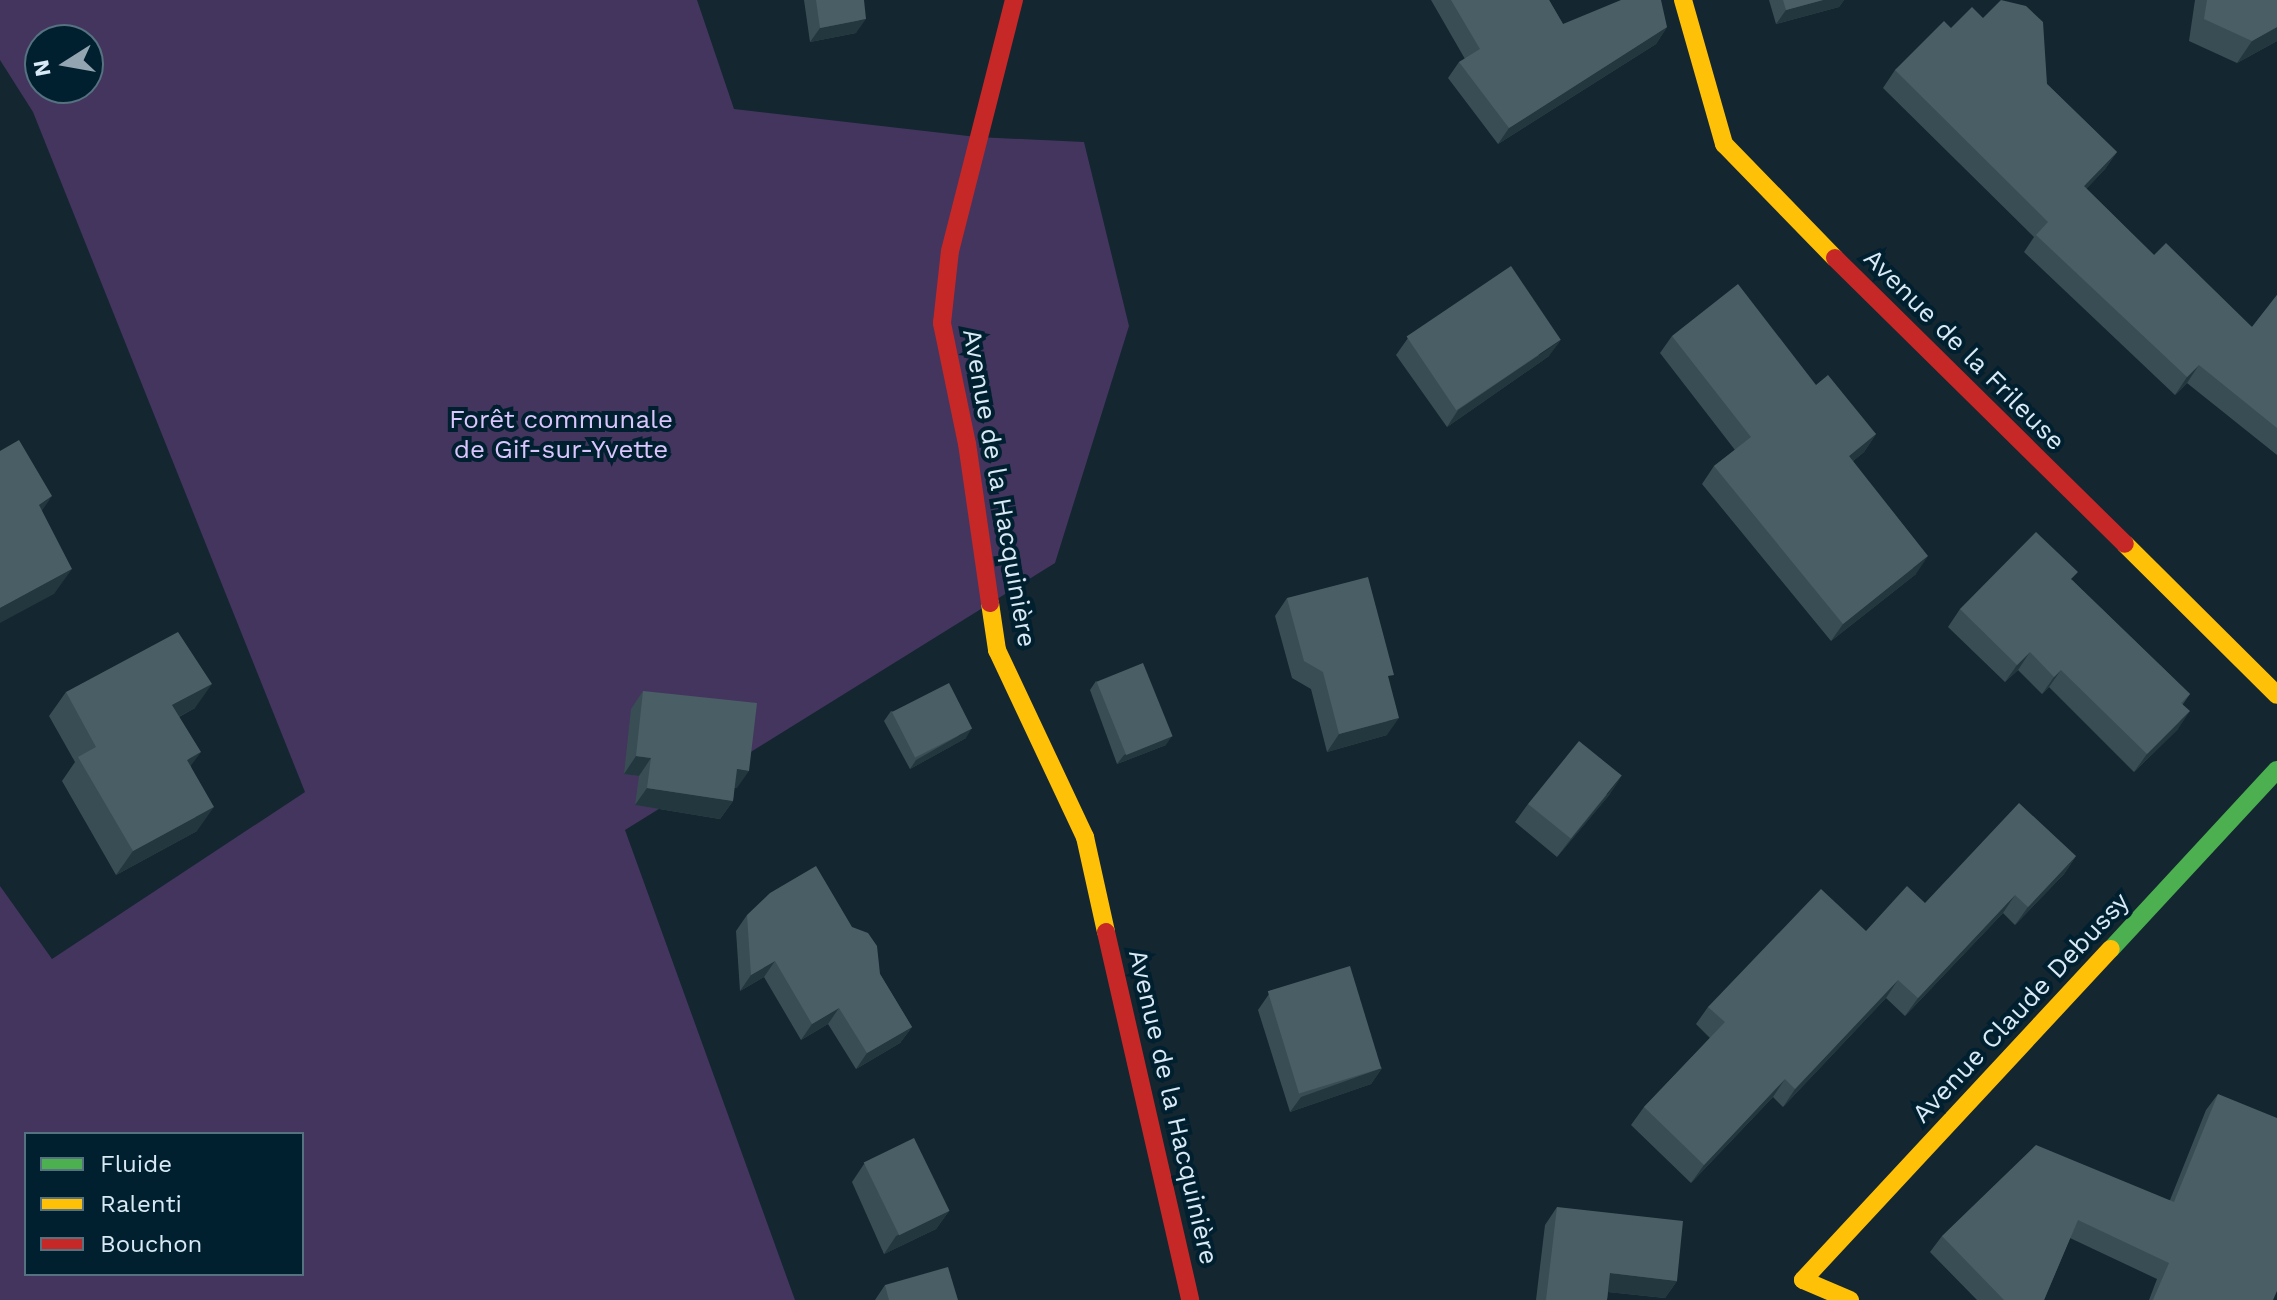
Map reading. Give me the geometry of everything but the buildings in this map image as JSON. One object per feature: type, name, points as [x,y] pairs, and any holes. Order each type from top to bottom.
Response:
[{"type":"street","name":"Avenue de la Hacquinière","points":[[1014,0],[950,251],[942,323],[967,444],[997,650],[1085,837],[1190,1300]]},
{"type":"street","name":"Avenue de la Frileuse","points":[[1683,0],[1711,109],[1724,144],[1747,171],[2277,695]]},
{"type":"street","name":"Avenue Claude Debussy","points":[[1850,1300],[1803,1280],[2277,770]]},
{"type":"green space","name":"Forêt communale de Gif-sur-Yvette","points":[[0,0],[697,0],[734,109],[977,137],[1084,142],[1129,326],[1055,563],[625,830],[795,1300],[0,1300],[0,886],[52,959],[305,792],[28,104],[104,104],[104,24],[24,24],[24,98],[0,60]]},
{"type":"traffic: fast","points":[[2111,949],[2277,770]]},
{"type":"traffic: slow","points":[[1683,0],[1724,144],[1835,258]]},
{"type":"traffic: slow","points":[[2125,544],[2277,695]]},
{"type":"traffic: slow","points":[[990,603],[997,650],[1085,837],[1106,932]]},
{"type":"traffic: slow","points":[[1850,1300],[1803,1280],[2111,949]]},
{"type":"traffic: jam","points":[[990,603],[967,444],[942,323],[950,251],[1014,0]]},
{"type":"traffic: jam","points":[[1835,258],[2125,544]]},
{"type":"traffic: jam","points":[[1106,932],[1190,1300]]}]
